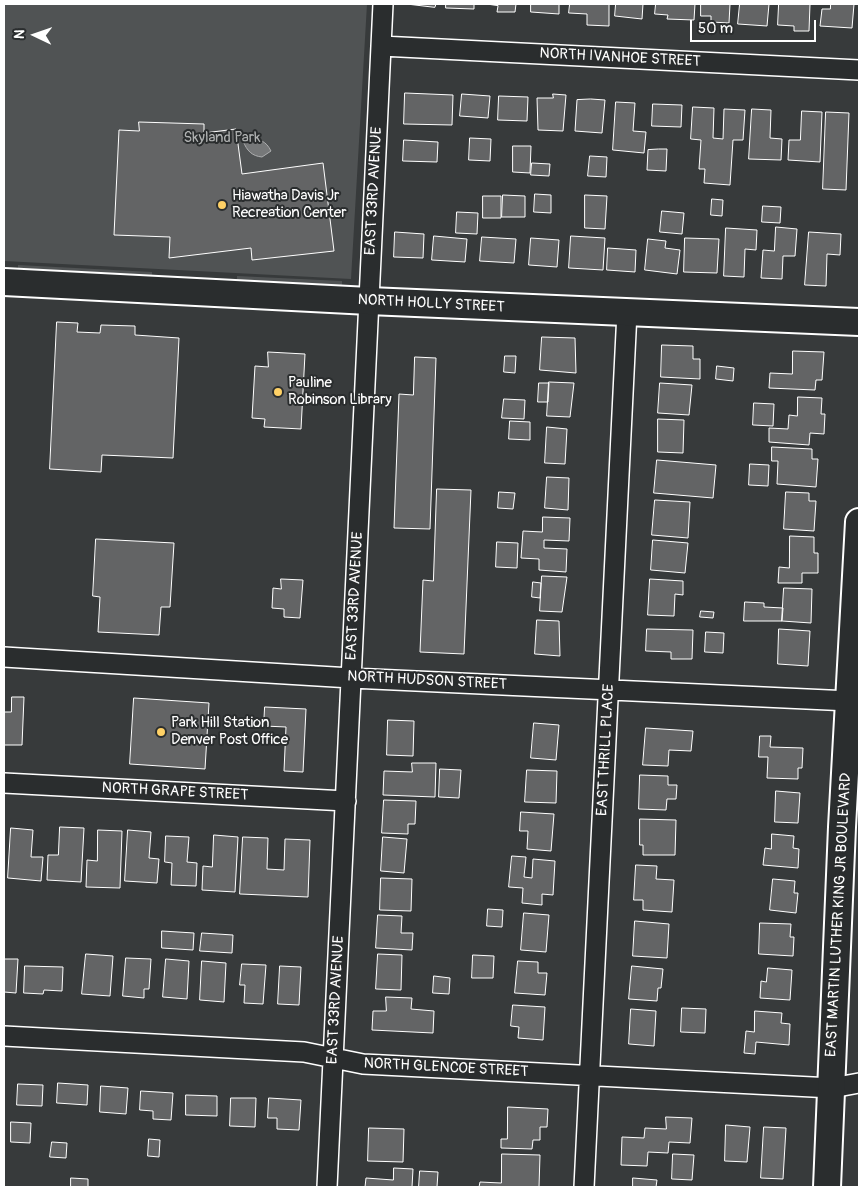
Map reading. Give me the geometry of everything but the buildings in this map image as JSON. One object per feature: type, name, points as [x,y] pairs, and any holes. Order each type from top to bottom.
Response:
[{"type":"street","name":"EAST 33RD AVENUE","points":[[327,1187],[383,4]]},
{"type":"street","name":"NORTH IVANHOE STREET","points":[[381,46],[859,70]]},
{"type":"street","name":"NORTH HOLLY STREET","points":[[4,282],[369,301],[859,322]]},
{"type":"street","name":"EAST THRILL PLACE","points":[[584,1187],[628,312]]},
{"type":"street","name":"EAST MARTIN LUTHER KING JR BOULEVARD","points":[[826,1187],[832,1088],[842,827],[859,522]]},
{"type":"street","name":"NORTH HUDSON STREET","points":[[4,657],[352,678],[850,701]]},
{"type":"street","name":"NORTH GRAPE STREET","points":[[4,783],[346,801]]},
{"type":"street","name":"NORTH GLENCOE STREET","points":[[4,1036],[304,1052],[363,1064],[832,1088],[859,1083]]},
{"type":"green space","name":"Skyland Park","points":[[4,4],[367,4],[351,279],[4,261]]},
{"type":"green space","points":[[18,265],[152,272],[152,275],[18,268]]},
{"type":"green space","points":[[237,276],[342,281],[342,285],[237,280]]},
{"type":"shaded area","points":[[248,138],[262,141],[271,151],[262,157],[253,154],[248,150],[243,141]]},
{"type":"place","name":"Hiawatha Davis Jr Recreation Center","points":[[222,205]]},
{"type":"place","name":"Pauline Robinson Library","points":[[278,392]]},
{"type":"place","name":"Park Hill Station Denver Post Office","points":[[161,732]]}]
